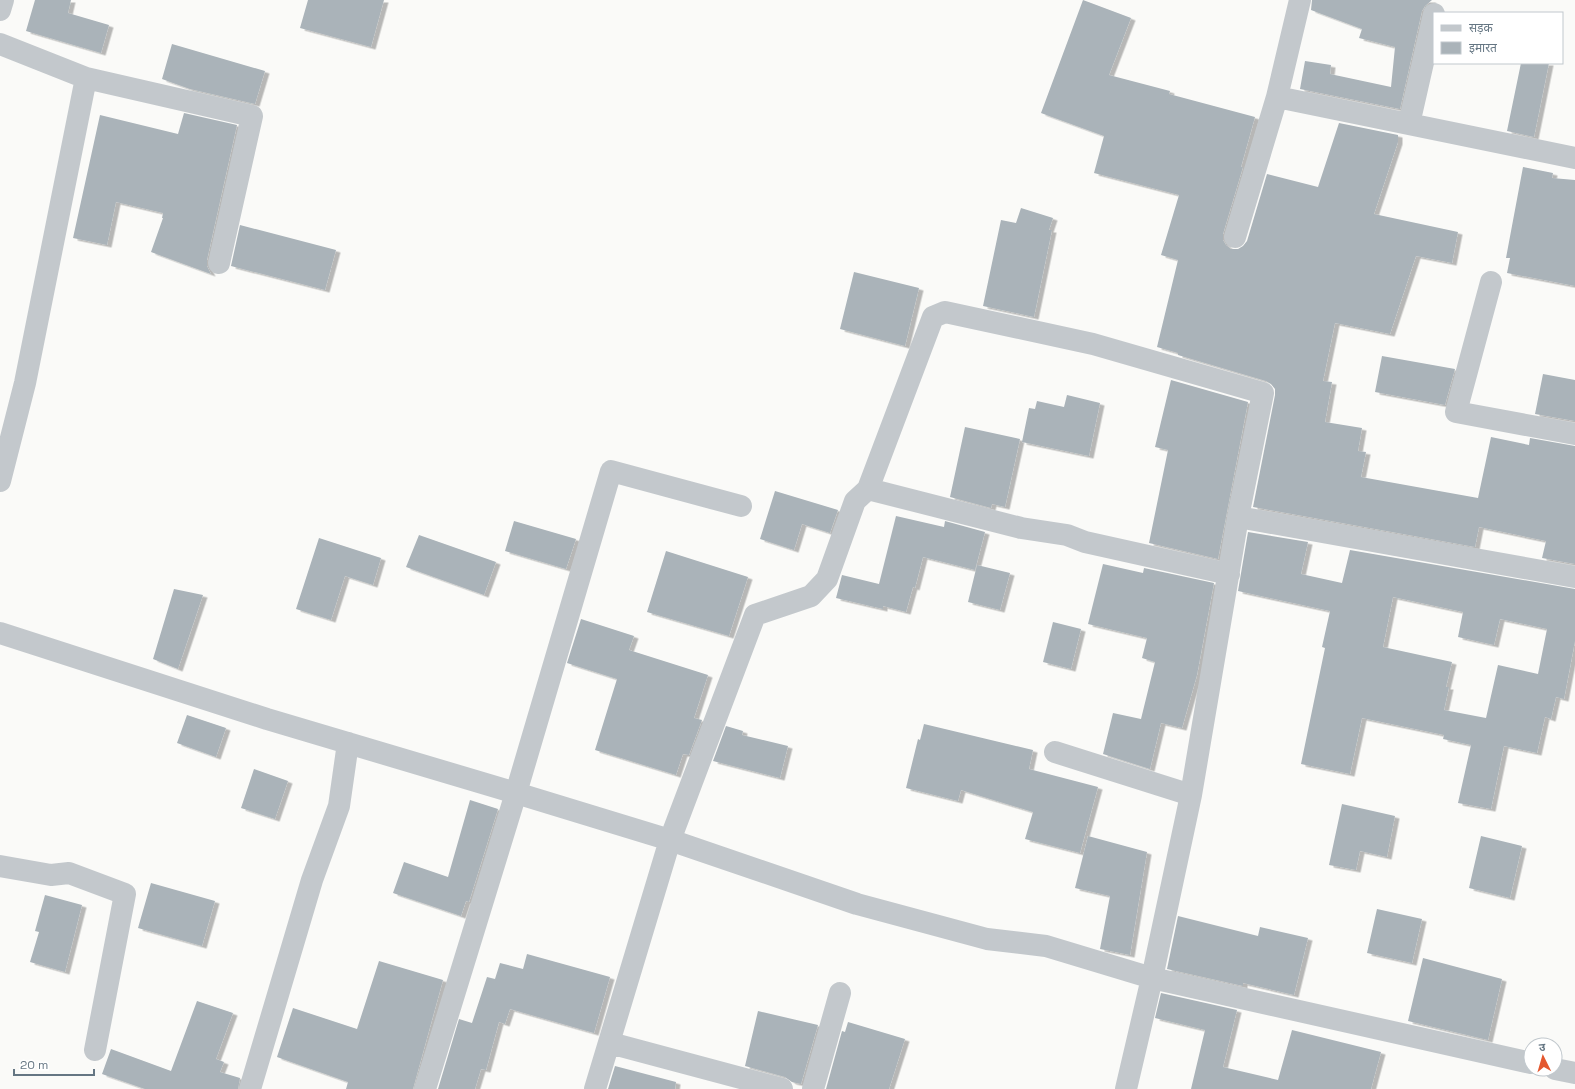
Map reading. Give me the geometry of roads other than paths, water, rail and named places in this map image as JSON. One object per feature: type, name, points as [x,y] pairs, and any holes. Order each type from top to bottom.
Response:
[{"type":"street","points":[[0,10],[3,0]]},
{"type":"street","points":[[1235,237],[1277,97],[1300,0]]},
{"type":"street","points":[[1434,12],[1437,0]]},
{"type":"street","points":[[1409,124],[1433,17]]},
{"type":"street","points":[[0,44],[86,78],[252,116],[219,262]]},
{"type":"street","points":[[0,481],[8,411],[25,384],[86,78]]},
{"type":"street","points":[[1277,97],[1575,158]]},
{"type":"street","points":[[1491,282],[1456,412],[1575,434]]},
{"type":"street","points":[[595,1089],[670,840],[755,615],[811,596],[827,579],[855,501],[868,489],[932,318],[945,312],[1093,344],[1263,392],[1238,517],[1191,794],[1152,978],[1126,1089]]},
{"type":"street","points":[[425,1089],[516,793],[611,471],[741,506]]},
{"type":"street","points":[[868,489],[1021,528],[1067,535],[1085,542],[1229,574]]},
{"type":"street","points":[[1238,517],[1575,577]]},
{"type":"street","points":[[0,633],[267,719],[670,840],[857,904],[987,939],[1046,946],[1152,978],[1523,1061]]},
{"type":"street","points":[[250,1089],[312,880],[338,806],[348,743]]},
{"type":"street","points":[[1055,752],[1191,794]]},
{"type":"street","points":[[0,866],[51,875],[69,873],[125,894],[95,1050]]},
{"type":"street","points":[[813,1089],[840,993]]},
{"type":"street","points":[[610,1043],[782,1089]]},
{"type":"street","points":[[1563,1071],[1575,1074],[1573,1089]]}]
